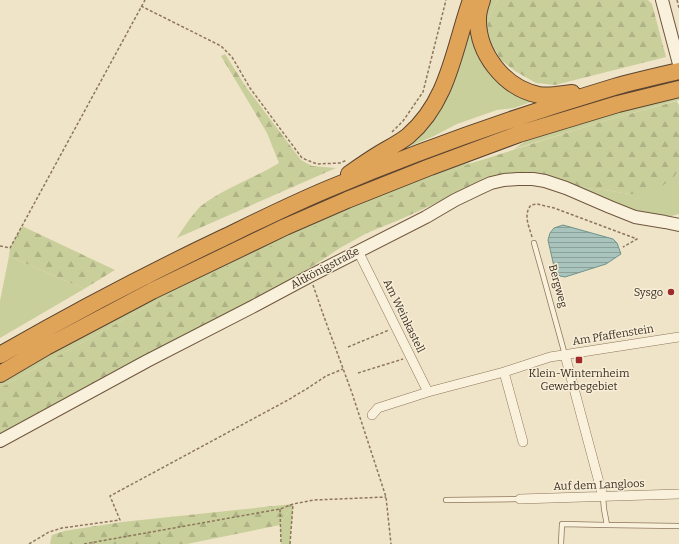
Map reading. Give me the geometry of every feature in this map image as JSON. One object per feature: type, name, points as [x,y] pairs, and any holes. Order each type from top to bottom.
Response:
[{"type":"highway","points":[[327,190],[363,164],[408,136],[423,121],[434,106],[450,69],[471,0]]},
{"type":"highway","points":[[482,0],[478,19],[480,38],[484,49],[501,75],[517,87],[539,95],[554,96],[616,87]]},
{"type":"highway","points":[[0,355],[151,273],[327,190],[426,150],[492,126],[616,87],[679,71]]},
{"type":"highway","points":[[0,374],[46,347],[152,291],[285,227],[347,200],[519,134],[618,104],[679,89]]},
{"type":"street","points":[[662,0],[679,64]]},
{"type":"street","name":"Altkönigstraße","points":[[0,441],[147,361],[426,217],[455,200],[480,188],[498,182],[518,179],[545,181],[556,184],[630,215],[647,220],[679,225]]},
{"type":"street","name":"Altkönigstraße","points":[[665,222],[679,220]]},
{"type":"street","name":"Am Weinkastell","points":[[363,249],[396,328],[428,392]]},
{"type":"street","name":"Am Pfaffenstein","points":[[504,372],[565,355],[679,337]]},
{"type":"street","name":"Bergweg","points":[[565,355],[603,497]]},
{"type":"street","points":[[372,415],[378,408],[428,392],[504,372],[523,442]]},
{"type":"street","name":"Auf dem Langloos","points":[[520,499],[679,494]]},
{"type":"lane","name":"Bergweg","points":[[534,243],[565,355]]},
{"type":"lane","points":[[603,497],[607,525]]},
{"type":"lane","points":[[446,500],[520,499]]},
{"type":"lane","points":[[561,544],[562,524],[679,526]]},
{"type":"path","points":[[0,246],[10,248],[145,0]]},
{"type":"path","points":[[390,134],[403,121],[423,92],[446,0]]},
{"type":"path","points":[[677,0],[679,8]]},
{"type":"path","points":[[141,6],[221,46],[232,57],[250,88],[302,158],[317,164],[340,163],[352,158]]},
{"type":"path","points":[[534,243],[527,217],[528,209],[532,205],[537,204],[554,208],[637,239],[623,247]]},
{"type":"path","points":[[310,276],[386,497],[391,544]]},
{"type":"path","points":[[348,346],[396,328]]},
{"type":"path","points":[[358,373],[410,356]]},
{"type":"path","points":[[29,544],[50,532],[62,528],[120,520],[110,496],[288,400],[326,376],[343,369]]},
{"type":"path","points":[[84,544],[280,509],[293,504],[314,500],[386,497]]},
{"type":"path","points":[[290,544],[293,504]]},
{"type":"path","points":[[280,509],[281,544]]},
{"type":"green space","points":[[488,0],[497,0],[490,14],[487,29],[485,9]]},
{"type":"green space","points":[[497,0],[648,0],[652,4],[666,57],[555,85],[536,83],[515,71],[501,60],[491,43],[487,29],[490,14]]},
{"type":"green space","points":[[470,11],[476,40],[534,101],[514,108],[497,110],[457,124],[399,151],[427,120]]},
{"type":"green space","points":[[225,54],[246,87],[301,160],[312,166],[336,168],[177,238],[201,206],[220,194],[279,163],[267,133],[221,56]]},
{"type":"green space","points":[[679,96],[679,100],[607,120],[514,149],[528,139],[574,124]]},
{"type":"green space","points":[[677,101],[679,106],[679,168],[675,176],[661,187],[645,194],[630,194],[578,187],[480,183],[367,233],[224,317],[64,399],[0,434],[0,388],[159,300],[204,277],[329,220],[472,163],[607,120]]},
{"type":"green space","points":[[472,163],[413,187],[159,300],[0,388],[0,381],[63,346],[202,274],[328,215],[456,164]]},
{"type":"green space","points":[[679,168],[679,214],[664,218],[627,209],[578,187],[630,194],[675,176]]},
{"type":"green space","points":[[22,226],[115,270],[84,289],[9,256],[10,248]]},
{"type":"green space","points":[[9,256],[84,289],[0,338],[0,301]]},
{"type":"green space","points":[[293,504],[290,544],[281,544],[280,525]]},
{"type":"green space","points":[[293,504],[280,525],[187,544],[50,543],[52,535],[64,531],[122,522]]},
{"type":"water","points":[[563,225],[613,239],[617,243],[621,254],[606,264],[565,277],[560,276],[555,271],[548,240],[550,233],[554,228]]},
{"type":"place","name":"Sysgo","points":[[671,292]]},
{"type":"place","name":"Klein-Winternheim Gewerbegebiet","points":[[579,360]]}]
